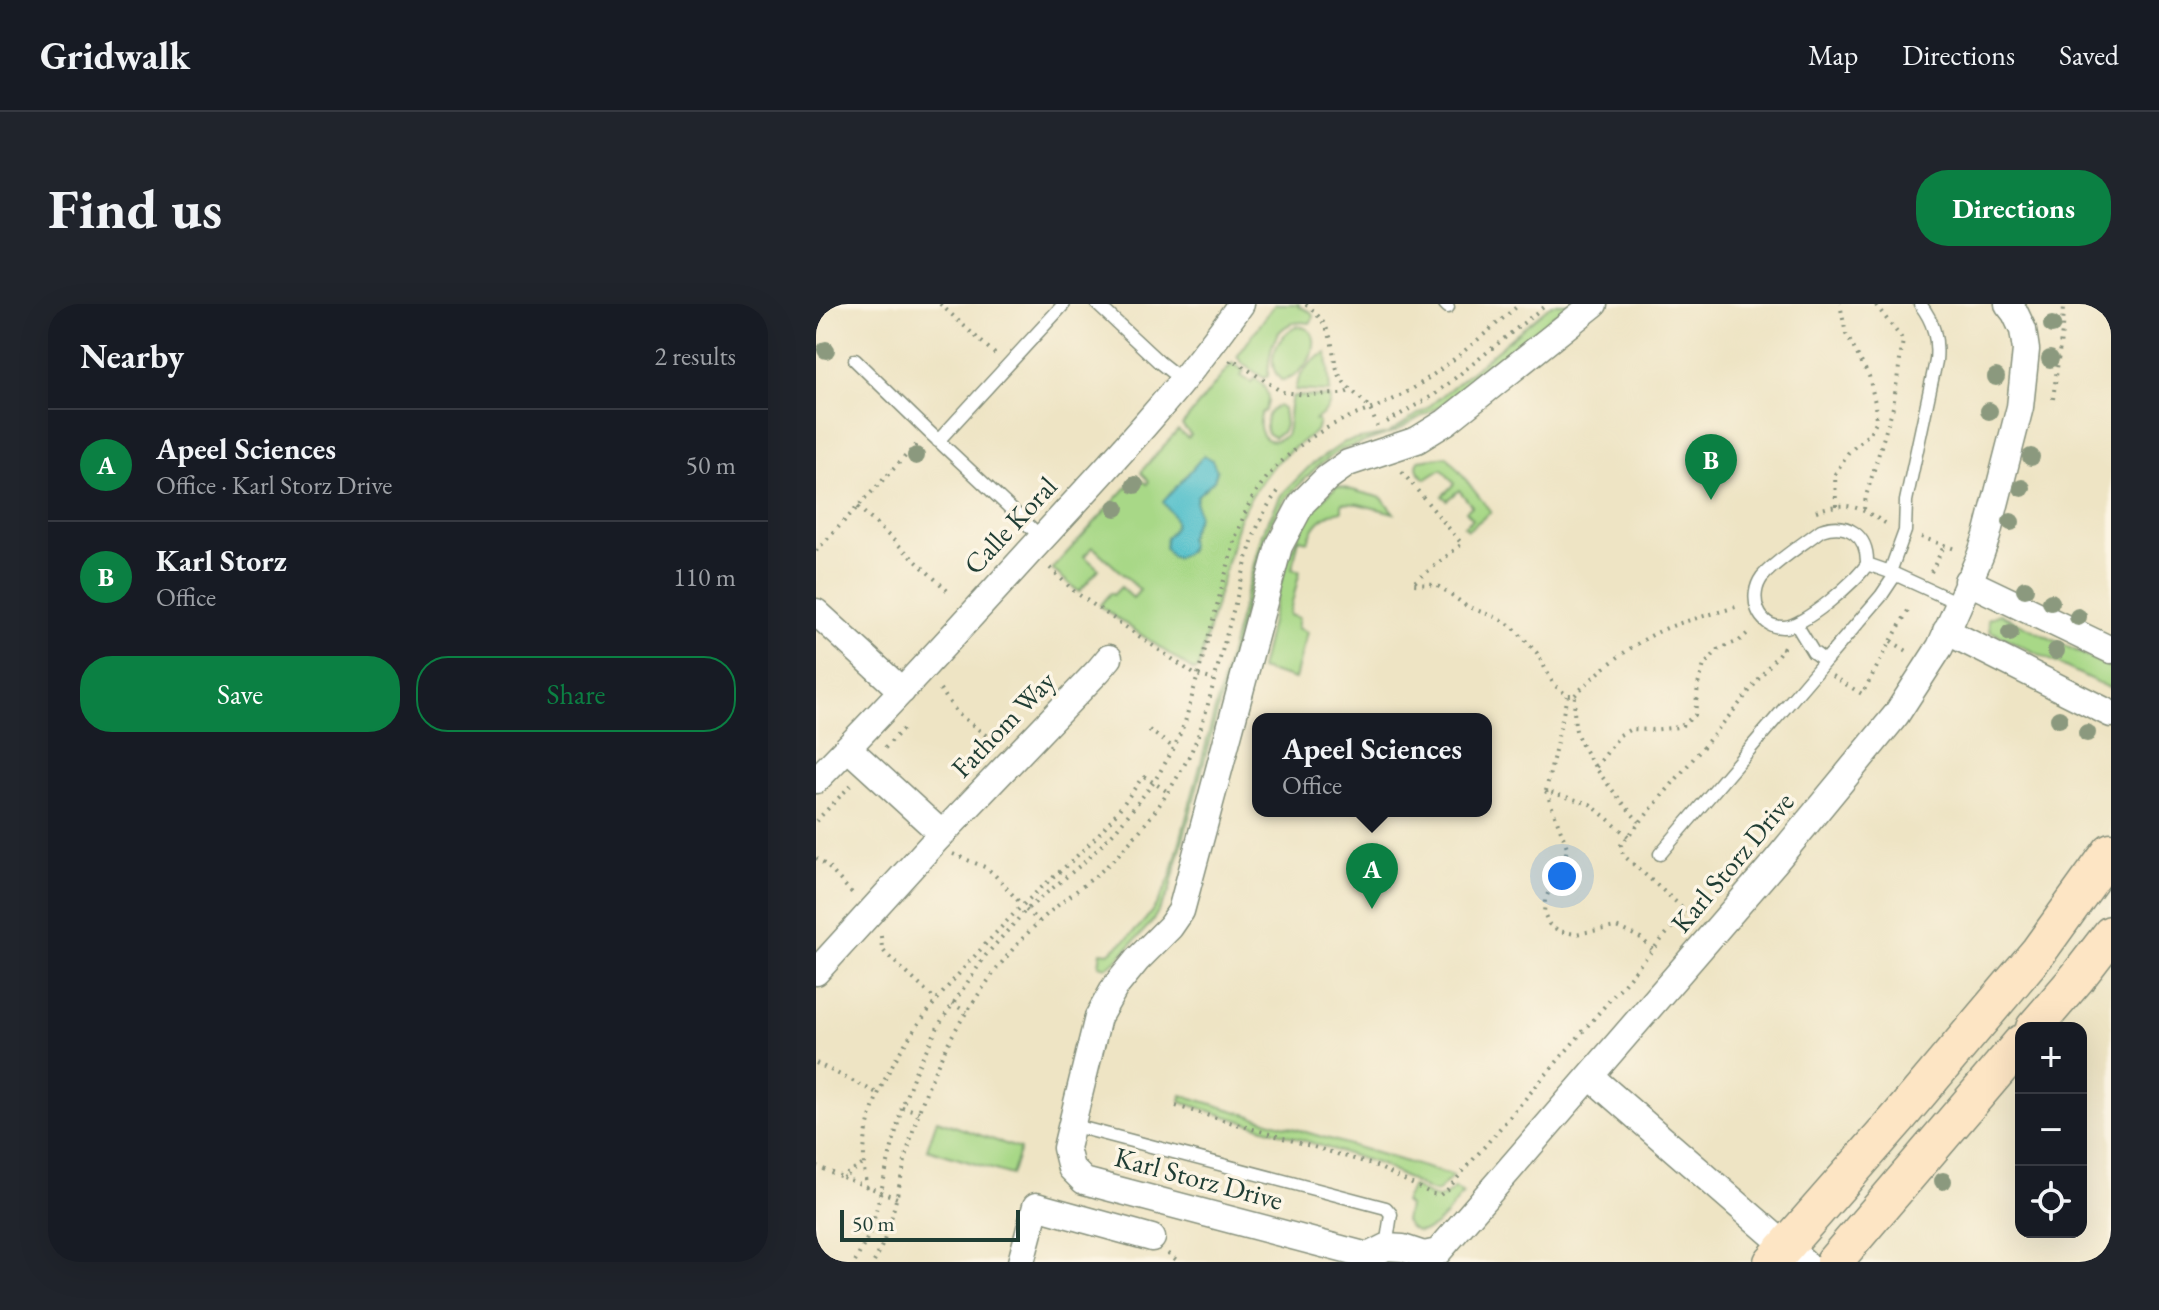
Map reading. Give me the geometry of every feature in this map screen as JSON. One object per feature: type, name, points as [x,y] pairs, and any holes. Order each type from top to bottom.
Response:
[{"type":"main road","points":[[1787,1257],[1899,1117],[2039,951],[2111,851]]},
{"type":"main road","points":[[2039,1022],[2111,934]]},
{"type":"main road","points":[[1834,1262],[2015,1050]]},
{"type":"street","name":"Calle Koral","points":[[816,780],[902,691],[1183,381],[1241,304]]},
{"type":"street","name":"Karl Storz Drive","points":[[1594,304],[1446,422],[1417,440],[1381,439],[1327,478],[1302,503],[1279,546],[1181,911],[1115,987],[1098,1017],[1066,1148],[1071,1168],[1084,1181],[1368,1256],[1386,1247],[1403,1248],[1424,1255],[1438,1252],[1775,862],[1896,715],[1940,647],[1987,536],[2020,407],[2026,350],[2023,330],[2008,304]]},
{"type":"street","points":[[1963,592],[2111,650]]},
{"type":"street","points":[[816,612],[902,691]]},
{"type":"street","points":[[1946,631],[2111,714]]},
{"type":"street","name":"Fathom Way","points":[[816,972],[945,842],[1109,658]]},
{"type":"street","points":[[848,748],[945,842]]},
{"type":"street","points":[[1591,1077],[1787,1257]]},
{"type":"street","points":[[1021,1262],[1036,1206],[1152,1238]]},
{"type":"lane","points":[[938,441],[1064,304]]},
{"type":"lane","points":[[1097,304],[1183,381]]},
{"type":"lane","points":[[1660,854],[1881,596],[1892,573],[1905,531],[1906,501],[1936,361],[1937,343],[1933,323],[1920,304]]},
{"type":"lane","points":[[855,360],[1042,538]]},
{"type":"lane","points":[[1831,526],[1855,533],[1863,544],[1867,564],[1856,579],[1796,624],[1784,627],[1773,625],[1762,618],[1756,608],[1754,596],[1764,575],[1821,530],[1831,526]]},
{"type":"lane","points":[[1867,564],[1963,592]]},
{"type":"lane","points":[[1796,624],[1813,652],[1825,661]]},
{"type":"lane","points":[[1071,1125],[1386,1208],[1391,1214],[1386,1247]]},
{"type":"path","points":[[940,304],[995,354]]},
{"type":"path","points":[[1306,304],[1327,329],[1336,367],[1350,391],[1362,399],[1370,411],[1381,439]]},
{"type":"path","points":[[855,1262],[871,1231],[887,1159],[915,1072],[952,1003],[1024,908],[1088,859],[1117,829],[1154,782],[1174,748],[1185,722],[1236,536],[1247,508],[1267,476],[1320,431],[1370,411],[1424,381],[1520,304]]},
{"type":"path","points":[[1381,439],[1406,412],[1434,395],[1547,304]]},
{"type":"path","points":[[1836,506],[1835,474],[1848,453],[1869,434],[1876,422],[1869,376],[1846,334],[1840,304]]},
{"type":"path","points":[[1864,509],[1893,407],[1903,340],[1875,304]]},
{"type":"path","points":[[2053,399],[2063,304]]},
{"type":"path","points":[[1232,359],[1282,392],[1342,394],[1350,391]]},
{"type":"path","points":[[1368,429],[1381,439],[1462,544],[1412,584],[1436,585],[1466,606],[1512,626],[1537,653],[1554,685],[1567,695],[1575,695],[1633,648],[1670,627],[1738,603],[1741,615]]},
{"type":"path","points":[[816,551],[916,445]]},
{"type":"path","points":[[874,1262],[884,1244],[919,1112],[940,1059],[966,1012],[1000,965],[1039,921],[1099,873],[1151,817],[1190,756],[1252,540],[1267,506],[1283,485]]},
{"type":"path","points":[[1815,511],[1836,506],[1864,509],[1891,526]]},
{"type":"path","points":[[858,507],[951,594]]},
{"type":"path","points":[[1919,536],[1960,551]]},
{"type":"path","points":[[1930,573],[1944,546]]},
{"type":"path","points":[[1050,568],[1075,592],[1198,676],[1214,680]]},
{"type":"path","points":[[1830,675],[1862,694],[1910,607]]},
{"type":"path","points":[[1596,767],[1620,735],[1631,729],[1680,727],[1695,715],[1704,665],[1719,649],[1739,641],[1751,630],[1746,623]]},
{"type":"path","points":[[1891,641],[1910,653]]},
{"type":"path","points":[[1176,1106],[1374,1165],[1432,1194],[1440,1195],[1448,1189],[1686,911],[1623,855],[1621,845],[1783,648],[1772,644]]},
{"type":"path","points":[[940,689],[958,714],[1003,750]]},
{"type":"path","points":[[1567,695],[1546,791],[1567,847],[1562,879],[1550,889],[1544,913],[1549,924],[1559,931],[1575,934],[1616,927],[1641,938],[1652,949]]},
{"type":"path","points":[[1575,695],[1577,737],[1639,822]]},
{"type":"path","points":[[1149,730],[1174,748]]},
{"type":"path","points":[[867,1188],[862,1165],[868,1127],[879,1094],[906,1040],[937,1000],[1083,850],[1141,779],[1145,777],[1168,792]]},
{"type":"path","points":[[816,821],[858,778]]},
{"type":"path","points":[[1546,791],[1590,804],[1628,836]]},
{"type":"path","points":[[945,842],[955,856],[993,873],[1039,921]]},
{"type":"path","points":[[816,858],[860,901]]},
{"type":"path","points":[[877,927],[886,954],[937,1000]]},
{"type":"path","points":[[952,1003],[966,1012]]},
{"type":"path","points":[[816,1063],[879,1094]]},
{"type":"path","points":[[902,1107],[919,1112]]},
{"type":"path","points":[[842,1177],[862,1165]]},
{"type":"path","points":[[816,1166],[897,1198]]},
{"type":"green space","points":[[1275,304],[1299,304],[1314,317],[1310,323],[1289,325],[1276,337],[1268,376],[1264,378],[1237,357]]},
{"type":"green space","points":[[1552,304],[1569,304],[1443,404],[1396,431],[1341,450],[1319,465],[1286,498],[1272,521],[1261,550],[1169,892],[1152,922],[1115,962],[1107,967],[1099,965],[1101,952],[1109,953],[1146,919],[1171,875],[1262,533],[1281,495],[1311,465],[1345,442],[1387,434],[1426,409]]},
{"type":"green space","points":[[1297,326],[1308,329],[1313,336],[1312,354],[1299,372],[1281,380],[1273,365],[1275,350],[1284,336]]},
{"type":"green space","points":[[1327,353],[1330,392],[1295,390],[1306,368]]},
{"type":"green space","points":[[1232,363],[1244,371],[1241,376],[1251,382],[1255,378],[1263,385],[1268,402],[1260,425],[1264,436],[1272,441],[1286,435],[1293,396],[1330,397],[1330,401],[1326,411],[1314,421],[1319,423],[1316,431],[1274,465],[1239,519],[1198,669],[1194,671],[1101,607],[1110,593],[1113,595],[1121,587],[1133,598],[1140,590],[1093,547],[1084,556],[1099,569],[1079,592],[1053,568],[1136,477],[1147,484],[1149,481],[1141,473],[1143,469],[1178,430],[1188,438],[1191,435],[1182,425]]},
{"type":"green space","points":[[1275,407],[1283,409],[1285,425],[1282,432],[1274,437],[1267,433],[1266,426],[1268,415]]},
{"type":"green space","points":[[1447,456],[1491,512],[1468,530],[1464,526],[1473,519],[1466,511],[1472,506],[1459,490],[1447,500],[1442,496],[1454,484],[1442,469],[1426,479],[1417,468],[1419,460]]},
{"type":"green space","points":[[1337,486],[1382,498],[1394,513],[1342,503],[1342,511],[1320,521],[1308,541],[1299,539],[1292,569],[1300,571],[1289,615],[1299,618],[1297,628],[1307,632],[1295,679],[1260,669],[1277,595],[1294,546],[1319,504]]},
{"type":"green space","points":[[2000,614],[2111,668],[2111,689],[1990,631],[1988,619]]},
{"type":"green space","points":[[1182,1095],[1453,1176],[1437,1192],[1430,1191],[1379,1164],[1181,1102]]},
{"type":"green space","points":[[937,1120],[1020,1149],[1011,1175],[927,1149]]},
{"type":"green space","points":[[1412,1186],[1434,1198],[1444,1197],[1455,1188],[1463,1194],[1436,1224],[1420,1231],[1412,1229],[1405,1221],[1408,1206],[1404,1202]]},
{"type":"water","points":[[1204,455],[1212,460],[1217,471],[1214,480],[1197,496],[1198,516],[1189,536],[1188,552],[1176,558],[1165,548],[1166,537],[1174,527],[1175,519],[1163,502]]},
{"type":"place","name":"Karl Storz","points":[[1711,500]]},
{"type":"place","name":"Apeel Sciences","points":[[1372,909]]}]
